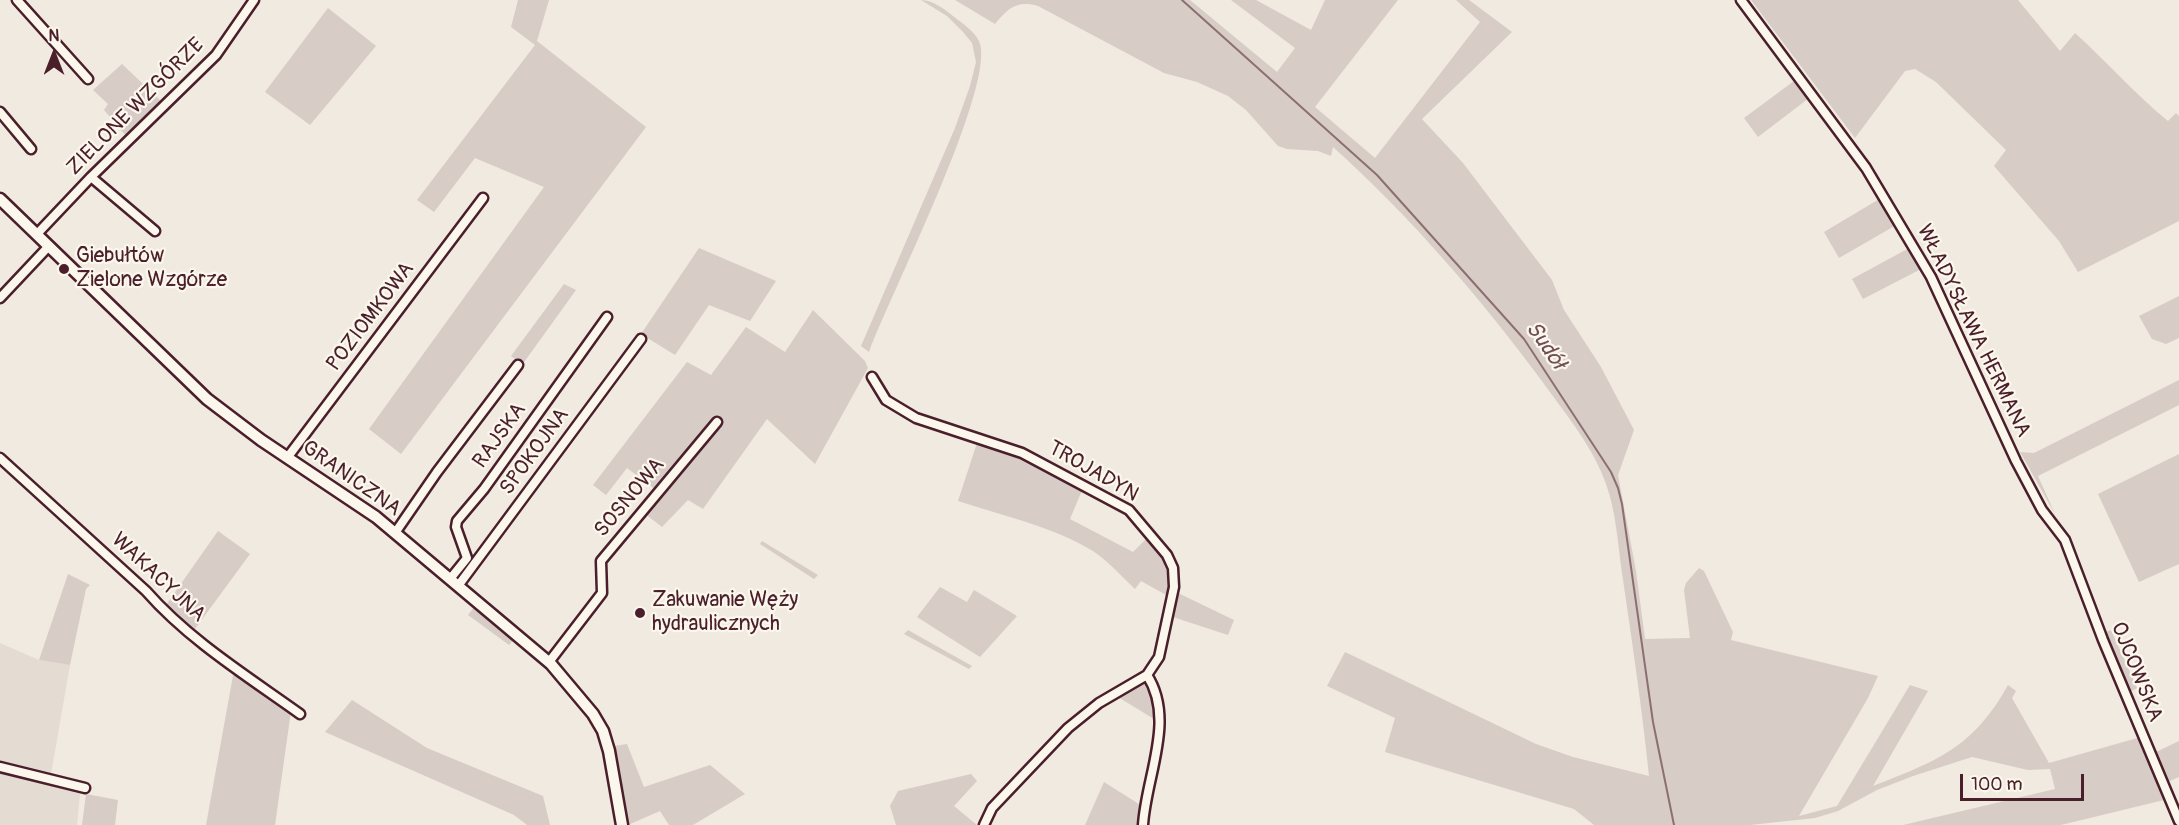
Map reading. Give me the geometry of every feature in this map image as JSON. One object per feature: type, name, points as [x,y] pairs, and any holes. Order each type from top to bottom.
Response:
[{"type":"street","points":[[17,0],[88,79]]},
{"type":"street","name":"ZIELONE WZGÓRZE","points":[[37,234],[91,177],[216,55],[254,0]]},
{"type":"street","name":"WŁADYSŁAWA HERMANA","points":[[1741,0],[1835,125],[1896,214],[1948,310],[2016,461],[2042,510],[2062,536]]},
{"type":"street","points":[[0,112],[31,148]]},
{"type":"street","points":[[91,177],[155,231]]},
{"type":"street","name":"POZIOMKOWA","points":[[287,458],[483,198]]},
{"type":"street","name":"GRANICZNA","points":[[0,199],[196,390],[236,423],[369,512],[549,662],[593,714],[603,731],[609,751],[622,825]]},
{"type":"street","points":[[0,298],[49,246]]},
{"type":"street","name":"RAJSKA","points":[[454,583],[467,558],[456,527],[457,521],[484,489],[607,317]]},
{"type":"street","name":"SPOKOJNA","points":[[454,583],[641,339]]},
{"type":"street","points":[[395,533],[437,472],[519,365]]},
{"type":"street","name":"TROJADYN","points":[[872,377],[886,400],[916,418],[1022,453],[1129,510],[1146,526],[1167,555],[1174,580],[1159,657],[1148,675]]},
{"type":"street","name":"SOSNOWA","points":[[549,662],[602,593],[601,561],[717,422]]},
{"type":"street","name":"WAKACYJNA","points":[[0,458],[146,591],[165,612],[216,654],[300,714]]},
{"type":"street","name":"OJCOWSKA","points":[[2062,536],[2179,821]]},
{"type":"street","points":[[984,825],[992,808],[1068,728],[1099,703],[1148,675],[1156,688],[1159,700],[1158,757],[1149,787],[1143,825]]},
{"type":"street","points":[[0,767],[85,788]]},
{"type":"shaded area","points":[[518,0],[549,0],[537,41],[646,127],[401,454],[369,429],[544,187],[475,158],[434,212],[417,200],[535,45],[511,27]]},
{"type":"shaded area","points":[[921,0],[942,8],[974,34],[979,41],[981,64],[958,144],[869,352],[861,346],[955,128],[976,62],[972,43],[963,32],[947,16]]},
{"type":"shaded area","points":[[955,0],[1190,0],[1277,72],[1295,48],[1231,0],[1256,0],[1311,30],[1325,0],[1398,0],[1315,107],[1375,158],[1480,22],[1456,0],[1469,0],[1512,32],[1422,119],[1463,163],[1552,280],[1564,310],[1601,367],[1634,430],[1618,475],[1636,571],[1645,639],[1690,638],[1684,590],[1686,583],[1699,568],[1704,571],[1733,632],[1731,640],[1878,676],[1868,698],[1799,816],[1837,806],[1910,685],[1928,691],[1873,786],[1916,769],[1951,750],[1981,724],[2008,685],[2016,691],[2012,698],[2049,763],[2141,737],[2164,800],[2061,825],[1903,825],[2055,789],[2050,769],[2028,770],[1972,757],[1913,776],[1877,790],[1838,811],[1815,818],[1750,825],[1594,825],[1574,809],[1385,752],[1395,718],[1327,686],[1345,652],[1536,744],[1573,757],[1649,776],[1614,517],[1606,484],[1588,446],[1523,356],[1473,293],[1391,202],[1333,147],[1331,156],[1318,151],[1287,149],[1278,146],[1246,110],[1228,96],[1197,82],[1164,73],[1038,6],[1024,4],[1014,7],[995,24]]},
{"type":"shaded area","points":[[1751,0],[2018,0],[2060,51],[2075,33],[2168,121],[2176,113],[2179,116],[2179,221],[2078,272],[2059,241],[1994,166],[2006,150],[1936,82],[1915,69],[1905,71],[1855,138]]},
{"type":"shaded area","points":[[328,8],[376,46],[310,125],[265,92]]},
{"type":"shaded area","points":[[122,64],[162,102],[127,137],[104,110],[108,104],[93,90]]},
{"type":"shaded area","points":[[1794,81],[1809,98],[1758,137],[1744,118]]},
{"type":"shaded area","points":[[1881,198],[1898,224],[1839,258],[1824,232]]},
{"type":"shaded area","points":[[1911,247],[1923,268],[1863,299],[1852,279]]},
{"type":"shaded area","points":[[699,248],[776,281],[750,321],[709,305],[675,355],[641,334]]},
{"type":"shaded area","points":[[564,284],[576,290],[522,365],[511,356]]},
{"type":"shaded area","points":[[2179,296],[2179,338],[2166,344],[2152,339],[2139,316]]},
{"type":"shaded area","points":[[813,310],[865,361],[868,368],[815,464],[767,419],[703,509],[688,500],[662,527],[640,510],[656,490],[627,468],[606,495],[593,485],[687,362],[711,375],[746,327],[785,352]]},
{"type":"shaded area","points":[[2179,380],[2179,405],[2038,476],[2055,514],[2020,452],[2034,453]]},
{"type":"shaded area","points":[[977,443],[1018,455],[1083,488],[1070,519],[1133,552],[1149,536],[1168,568],[1168,596],[1141,581],[1135,589],[1100,556],[1071,539],[1039,526],[958,501]]},
{"type":"shaded area","points":[[2179,454],[2179,564],[2139,582],[2098,494]]},
{"type":"shaded area","points":[[218,531],[250,554],[192,633],[166,605]]},
{"type":"shaded area","points":[[762,541],[818,575],[814,579],[760,544]]},
{"type":"shaded area","points":[[68,574],[90,585],[86,589],[70,665],[39,660]]},
{"type":"shaded area","points":[[940,587],[967,602],[974,590],[1017,616],[980,657],[917,617]]},
{"type":"shaded area","points":[[1178,593],[1234,620],[1228,635],[1173,617]]},
{"type":"shaded area","points":[[475,606],[513,640],[509,645],[468,615]]},
{"type":"shaded area","points":[[908,630],[972,666],[969,669],[904,634]]},
{"type":"shaded area","points":[[2111,630],[2137,688],[2130,692],[2103,633]]},
{"type":"shaded area","points":[[0,643],[39,660],[70,665],[51,774],[0,762]]},
{"type":"shaded area","points":[[234,670],[291,711],[275,825],[206,825]]},
{"type":"shaded area","points":[[1142,682],[1147,682],[1153,695],[1154,719],[1118,697]]},
{"type":"shaded area","points":[[352,700],[427,748],[543,796],[550,825],[527,825],[514,815],[325,732]]},
{"type":"shaded area","points":[[2179,741],[2179,777],[2165,783],[2154,753]]},
{"type":"shaded area","points":[[627,744],[644,787],[710,765],[745,794],[693,825],[669,825],[660,811],[628,825],[614,746]]},
{"type":"shaded area","points":[[0,773],[80,793],[77,825],[0,825]]},
{"type":"shaded area","points":[[971,774],[977,781],[954,806],[977,825],[896,825],[890,806],[898,791]]},
{"type":"shaded area","points":[[1104,782],[1142,806],[1140,825],[1085,825]]},
{"type":"shaded area","points":[[86,794],[118,800],[115,825],[82,825]]},
{"type":"waterway","name":"Sudół","points":[[1182,0],[1377,175],[1524,339],[1611,472],[1622,504],[1653,722],[1674,825]]},
{"type":"place","name":"Giebułtów Zielone Wzgórze","points":[[64,269]]},
{"type":"place","name":"Zakuwanie Węży hydraulicznych","points":[[640,613]]}]
